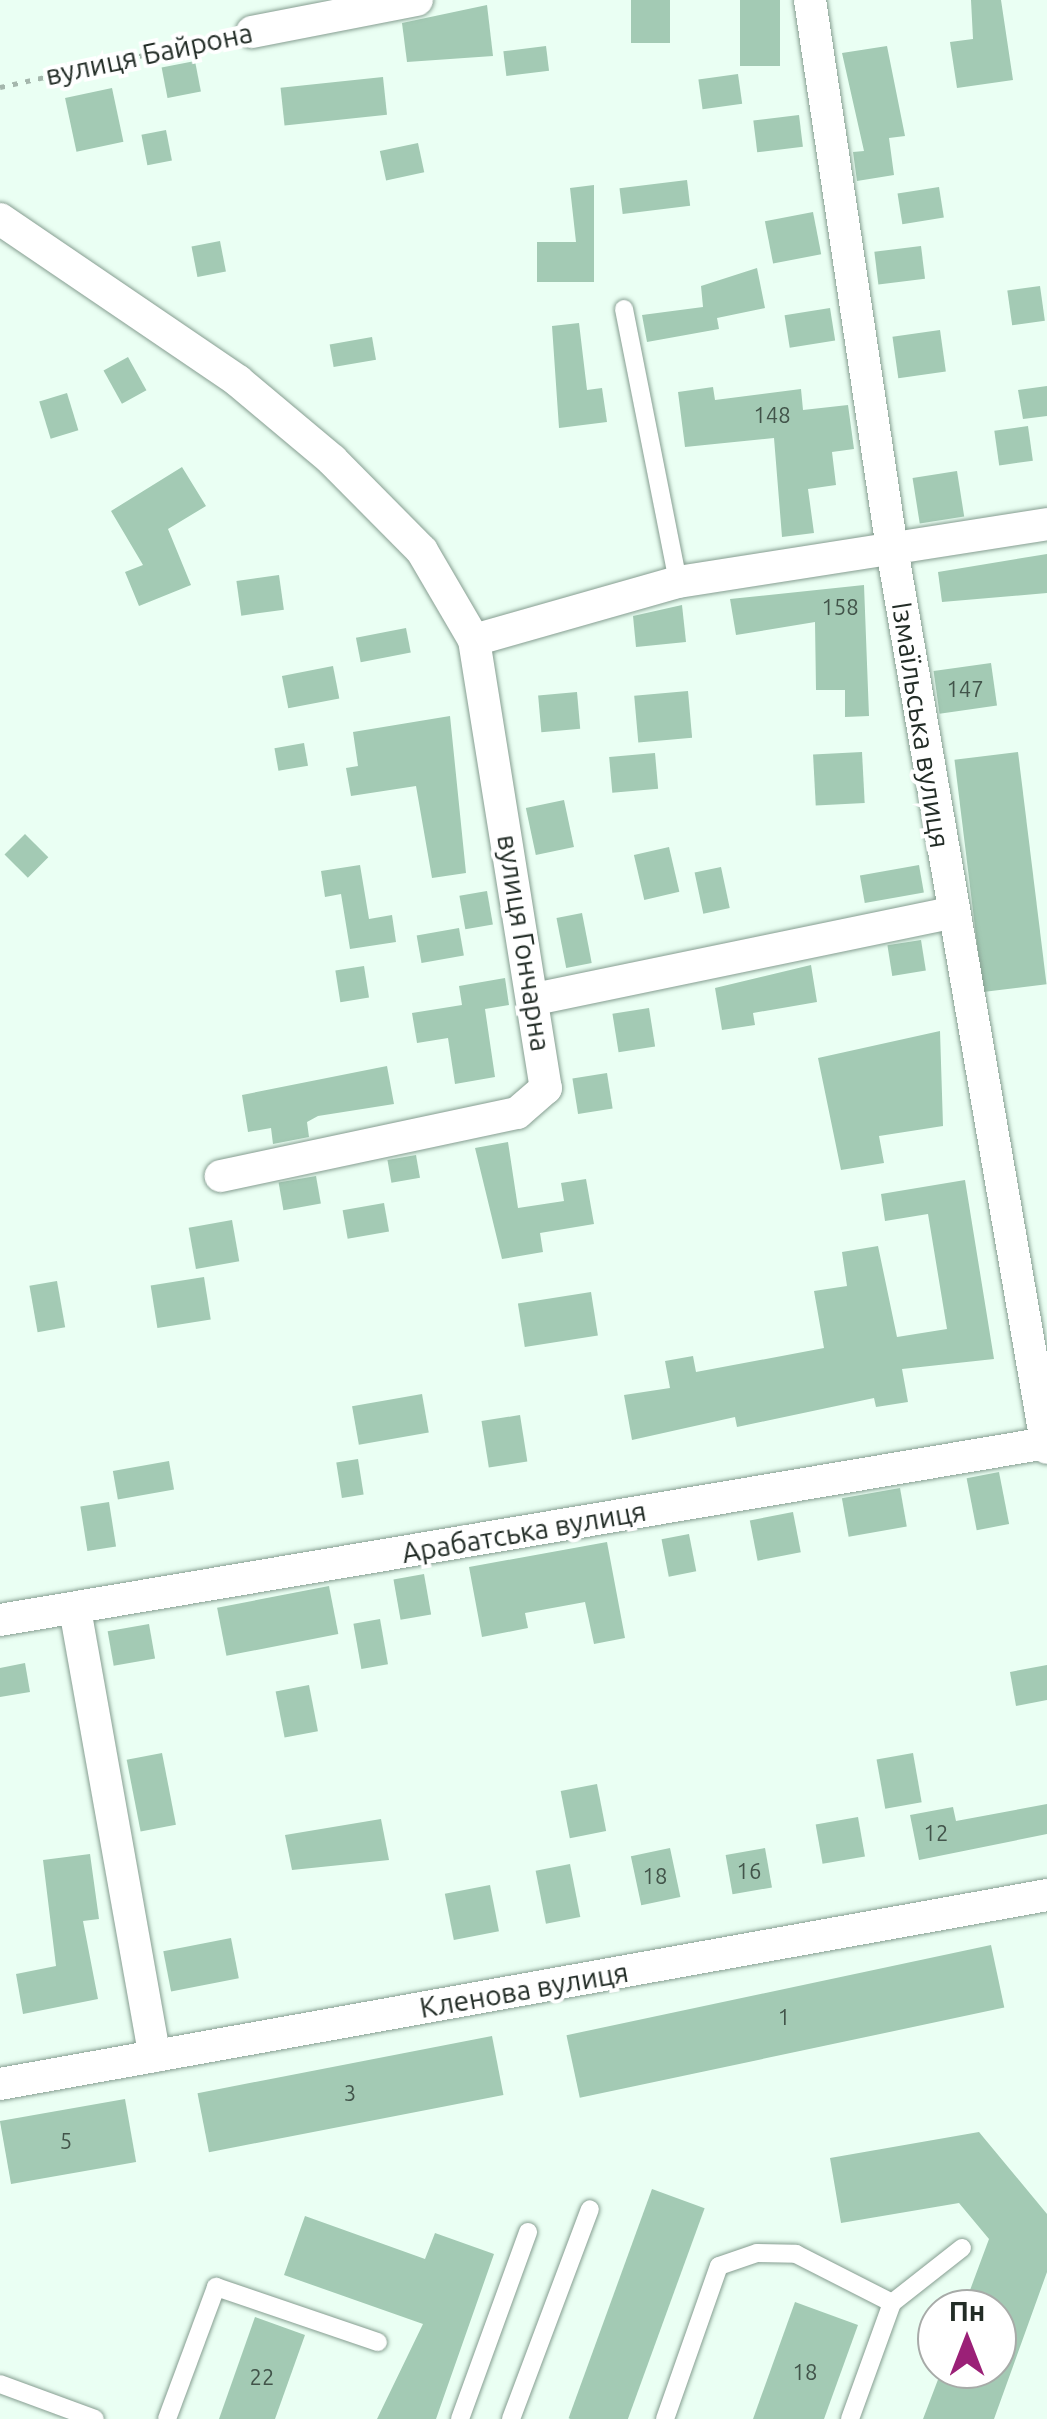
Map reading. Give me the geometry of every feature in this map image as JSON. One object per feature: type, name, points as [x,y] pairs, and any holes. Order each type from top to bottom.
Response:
[{"type":"street","name":"вулиця Байрона","points":[[252,32],[417,0]]},
{"type":"street","name":"Ізмаїльська вулиця","points":[[810,0],[892,549],[952,913],[1046,1438]]},
{"type":"street","name":"вулиця Гончарна","points":[[0,218],[238,381],[332,460],[422,551],[474,640],[536,999],[546,1088],[517,1113],[221,1176]]},
{"type":"street","points":[[474,640],[678,582],[1047,524]]},
{"type":"street","points":[[536,999],[952,913]]},
{"type":"street","name":"Арабатська вулиця","points":[[0,1620],[1046,1438]]},
{"type":"street","points":[[75,1609],[155,2056]]},
{"type":"street","name":"Кленова вулиця","points":[[0,2084],[1047,1894]]},
{"type":"lane","points":[[624,309],[678,582]]},
{"type":"lane","points":[[512,2419],[590,2209]]},
{"type":"lane","points":[[460,2419],[528,2232]]},
{"type":"lane","points":[[850,2419],[892,2303],[962,2248]]},
{"type":"lane","points":[[664,2419],[720,2266],[757,2253],[796,2254],[892,2303]]},
{"type":"lane","points":[[167,2419],[216,2287],[378,2342]]},
{"type":"lane","points":[[0,2384],[95,2419]]},
{"type":"path","name":"вулиця Байрона","points":[[0,87],[252,32]]},
{"type":"building","points":[[631,0],[670,0],[670,43],[631,43]]},
{"type":"building","points":[[740,0],[780,0],[780,66],[740,66]]},
{"type":"building","points":[[971,0],[1001,0],[1013,80],[957,88],[950,42],[973,39]]},
{"type":"building","points":[[487,5],[493,56],[407,62],[402,23]]},
{"type":"building","points":[[546,46],[549,71],[506,76],[503,51]]},
{"type":"building","points":[[887,46],[905,136],[889,138],[894,175],[857,181],[853,152],[864,151],[842,53]]},
{"type":"building","points":[[195,61],[201,91],[168,98],[162,67]]},
{"type":"building","points":[[738,74],[742,104],[703,109],[698,80]]},
{"type":"building","points":[[383,77],[387,115],[285,126],[281,88]]},
{"type":"building","points":[[112,88],[123,142],[76,152],[65,98]]},
{"type":"building","points":[[799,115],[803,147],[757,152],[753,121]]},
{"type":"building","points":[[166,130],[172,160],[147,165],[141,135]]},
{"type":"building","points":[[418,143],[424,172],[386,180],[380,151]]},
{"type":"building","points":[[687,180],[690,206],[623,214],[620,188]]},
{"type":"building","points":[[594,185],[594,282],[537,282],[537,242],[576,242],[570,188]]},
{"type":"building","points":[[939,187],[944,218],[902,224],[898,194]]},
{"type":"building","points":[[813,212],[821,254],[773,264],[765,221]]},
{"type":"building","points":[[220,241],[226,271],[197,277],[192,247]]},
{"type":"building","points":[[921,246],[925,279],[878,284],[874,252]]},
{"type":"building","points":[[757,268],[765,308],[717,318],[719,329],[647,342],[642,315],[703,307],[701,286]]},
{"type":"building","points":[[1040,286],[1045,321],[1012,325],[1007,291]]},
{"type":"building","points":[[830,308],[835,341],[790,348],[785,315]]},
{"type":"building","points":[[579,323],[587,390],[602,388],[607,422],[559,428],[552,326]]},
{"type":"building","points":[[940,330],[946,372],[898,378],[892,337]]},
{"type":"building","points":[[372,337],[376,360],[334,367],[330,344]]},
{"type":"building","points":[[128,357],[146,390],[122,404],[104,371]]},
{"type":"building","points":[[1047,386],[1047,416],[1023,419],[1018,390]]},
{"type":"building","points":[[713,387],[715,400],[801,389],[803,410],[848,405],[854,449],[832,452],[836,485],[808,489],[814,533],[782,537],[774,438],[685,447],[678,392]]},
{"type":"building","points":[[67,393],[78,430],[51,439],[39,401]]},
{"type":"building","points":[[1028,426],[1033,461],[999,465],[994,431]]},
{"type":"building","points":[[182,467],[206,506],[168,529],[191,585],[139,606],[125,572],[143,565],[111,511]]},
{"type":"building","points":[[957,471],[964,516],[920,523],[913,478]]},
{"type":"building","points":[[1047,554],[1047,593],[942,602],[938,572]]},
{"type":"building","points":[[279,575],[284,610],[241,616],[236,581]]},
{"type":"building","points":[[864,585],[869,716],[845,717],[845,690],[816,690],[815,622],[736,635],[730,599]]},
{"type":"building","points":[[682,605],[686,642],[636,647],[633,616]]},
{"type":"building","points":[[406,628],[411,653],[361,662],[356,638]]},
{"type":"building","points":[[991,663],[997,706],[940,714],[934,671]]},
{"type":"building","points":[[333,666],[339,698],[288,708],[282,676]]},
{"type":"building","points":[[688,691],[692,738],[638,743],[634,696]]},
{"type":"building","points":[[577,692],[580,729],[541,732],[538,695]]},
{"type":"building","points":[[450,716],[466,873],[432,878],[416,786],[351,796],[346,768],[358,766],[353,732]]},
{"type":"building","points":[[304,743],[308,766],[278,771],[274,748]]},
{"type":"building","points":[[862,752],[865,803],[816,805],[813,755]]},
{"type":"building","points":[[1018,752],[1047,984],[983,992],[954,760]]},
{"type":"building","points":[[655,753],[658,789],[612,793],[609,757]]},
{"type":"building","points":[[564,800],[574,847],[536,855],[526,808]]},
{"type":"building","points":[[25,834],[48,857],[28,878],[4,855]]},
{"type":"building","points":[[669,847],[679,892],[644,900],[634,855]]},
{"type":"building","points":[[360,865],[369,919],[392,915],[396,942],[350,949],[341,894],[325,897],[321,871]]},
{"type":"building","points":[[919,865],[924,893],[865,903],[860,875]]},
{"type":"building","points":[[721,867],[730,908],[703,914],[695,873]]},
{"type":"building","points":[[487,891],[493,924],[465,929],[459,896]]},
{"type":"building","points":[[582,913],[592,963],[566,968],[556,918]]},
{"type":"building","points":[[459,928],[464,956],[422,963],[417,935]]},
{"type":"building","points":[[921,940],[926,971],[892,976],[887,945]]},
{"type":"building","points":[[811,965],[817,1002],[753,1013],[755,1025],[722,1030],[715,988]]},
{"type":"building","points":[[364,966],[369,998],[340,1002],[335,971]]},
{"type":"building","points":[[505,978],[509,1005],[485,1009],[495,1077],[455,1084],[448,1038],[417,1043],[412,1013],[462,1005],[459,986]]},
{"type":"building","points":[[649,1008],[655,1047],[619,1052],[612,1014]]},
{"type":"building","points":[[940,1031],[943,1126],[879,1136],[884,1163],[841,1170],[818,1058]]},
{"type":"building","points":[[387,1066],[394,1104],[318,1116],[307,1122],[309,1137],[273,1144],[271,1128],[248,1132],[242,1095]]},
{"type":"building","points":[[607,1073],[613,1109],[578,1114],[572,1078]]},
{"type":"building","points":[[508,1142],[518,1208],[564,1201],[561,1183],[586,1179],[594,1224],[540,1233],[543,1252],[502,1259],[475,1148]]},
{"type":"building","points":[[416,1155],[420,1178],[391,1183],[387,1160]]},
{"type":"building","points":[[316,1176],[321,1204],[283,1210],[279,1183]]},
{"type":"building","points":[[965,1180],[994,1359],[902,1369],[908,1402],[876,1407],[874,1398],[737,1427],[735,1417],[632,1440],[624,1395],[670,1388],[665,1361],[693,1356],[696,1372],[824,1348],[814,1291],[847,1286],[842,1252],[878,1246],[897,1337],[947,1329],[928,1214],[885,1221],[881,1194]]},
{"type":"building","points":[[384,1203],[389,1232],[348,1239],[343,1210]]},
{"type":"building","points":[[232,1220],[239,1261],[196,1269],[189,1228]]},
{"type":"building","points":[[204,1277],[211,1319],[157,1328],[151,1285]]},
{"type":"building","points":[[57,1281],[65,1327],[38,1332],[29,1286]]},
{"type":"building","points":[[591,1292],[598,1335],[525,1347],[518,1304]]},
{"type":"building","points":[[422,1394],[429,1432],[359,1445],[352,1406]]},
{"type":"building","points":[[520,1415],[527,1461],[489,1468],[481,1421]]},
{"type":"building","points":[[358,1459],[364,1495],[342,1498],[336,1462]]},
{"type":"building","points":[[169,1461],[174,1490],[118,1499],[113,1471]]},
{"type":"building","points":[[999,1472],[1009,1524],[977,1530],[967,1478]]},
{"type":"building","points":[[900,1488],[907,1526],[849,1537],[842,1498]]},
{"type":"building","points":[[109,1502],[116,1546],[87,1551],[80,1507]]},
{"type":"building","points":[[793,1512],[801,1552],[758,1561],[750,1520]]},
{"type":"building","points":[[689,1534],[696,1571],[669,1577],[662,1539]]},
{"type":"building","points":[[607,1542],[625,1638],[594,1644],[585,1602],[525,1613],[528,1628],[482,1637],[469,1567]]},
{"type":"building","points":[[424,1574],[431,1614],[401,1620],[393,1579]]},
{"type":"building","points":[[329,1586],[338,1634],[226,1656],[217,1608]]},
{"type":"building","points":[[380,1619],[388,1664],[361,1669],[353,1624]]},
{"type":"building","points":[[149,1624],[155,1658],[114,1666],[108,1631]]},
{"type":"building","points":[[25,1663],[30,1692],[0,1697],[0,1668]]},
{"type":"building","points":[[1047,1665],[1047,1700],[1016,1706],[1010,1672]]},
{"type":"building","points":[[309,1685],[318,1731],[285,1738],[276,1691]]},
{"type":"building","points":[[162,1753],[176,1825],[141,1832],[127,1760]]},
{"type":"building","points":[[913,1753],[922,1802],[885,1809],[877,1759]]},
{"type":"building","points":[[597,1784],[606,1831],[570,1838],[561,1791]]},
{"type":"building","points":[[1047,1804],[1047,1834],[919,1860],[910,1815],[953,1807],[956,1821]]},
{"type":"building","points":[[858,1817],[865,1856],[823,1864],[816,1824]]},
{"type":"building","points":[[381,1819],[389,1860],[292,1870],[285,1835]]},
{"type":"building","points":[[670,1848],[680,1897],[641,1905],[631,1856]]},
{"type":"building","points":[[765,1848],[772,1887],[733,1894],[726,1855]]},
{"type":"building","points":[[90,1854],[99,1919],[83,1921],[98,1999],[23,2014],[16,1974],[56,1966],[43,1860]]},
{"type":"building","points":[[570,1864],[580,1917],[546,1924],[536,1871]]},
{"type":"building","points":[[490,1885],[499,1931],[454,1940],[445,1894]]},
{"type":"building","points":[[231,1938],[239,1978],[171,1991],[163,1951]]},
{"type":"building","points":[[991,1945],[1004,2008],[580,2098],[566,2035]]},
{"type":"building","points":[[492,2036],[503,2095],[209,2152],[198,2093]]},
{"type":"building","points":[[125,2099],[136,2162],[11,2184],[0,2121]]},
{"type":"building","points":[[979,2132],[1047,2214],[1047,2272],[1017,2355],[1017,2289],[970,2289],[989,2239],[959,2203],[841,2223],[830,2158]]},
{"type":"building","points":[[652,2189],[705,2208],[628,2419],[569,2418]]},
{"type":"building","points":[[305,2216],[425,2259],[435,2233],[494,2254],[436,2419],[377,2419],[423,2324],[284,2275]]},
{"type":"building","points":[[795,2302],[858,2325],[824,2419],[753,2419]]},
{"type":"building","points":[[255,2317],[305,2335],[275,2419],[219,2419]]},
{"type":"building","points":[[934,2389],[1005,2389],[994,2419],[923,2419]]}]
